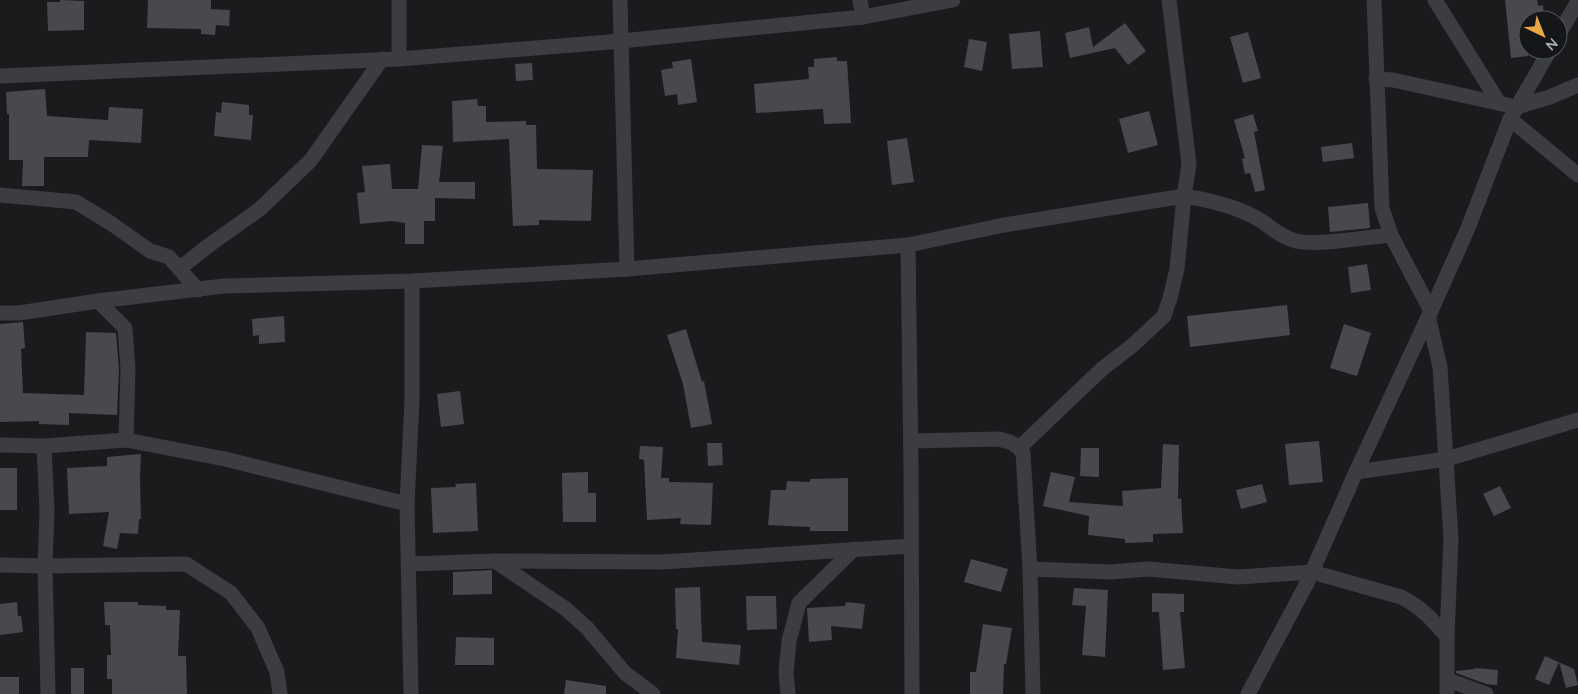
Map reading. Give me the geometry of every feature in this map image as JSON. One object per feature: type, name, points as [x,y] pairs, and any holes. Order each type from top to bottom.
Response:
[{"type":"street","points":[[399,0],[399,59]]},
{"type":"street","points":[[620,0],[627,270]]},
{"type":"street","points":[[860,0],[863,17]]},
{"type":"street","points":[[0,76],[399,59],[621,41],[863,17],[953,0]]},
{"type":"street","points":[[1019,448],[1096,375],[1133,345],[1164,316],[1177,269],[1189,164],[1169,0]]},
{"type":"street","points":[[1374,0],[1382,208],[1391,235],[1430,316],[1440,368],[1451,538],[1447,637],[1448,687],[1486,694]]},
{"type":"street","points":[[1435,0],[1499,103],[1513,113],[1578,176]]},
{"type":"street","points":[[1568,18],[1578,1]]},
{"type":"street","points":[[180,268],[260,209],[311,160],[382,59]]},
{"type":"street","points":[[1248,694],[1312,572],[1356,472],[1430,316],[1468,228],[1513,113],[1544,60]]},
{"type":"street","points":[[1376,79],[1393,80],[1499,103]]},
{"type":"street","points":[[1513,113],[1578,85]]},
{"type":"street","points":[[0,195],[76,202],[112,224],[150,251],[169,257],[198,290]]},
{"type":"street","points":[[0,313],[19,313],[98,301],[224,286],[412,281],[627,270],[908,245],[1004,225],[1184,196],[1203,199],[1232,208],[1259,219],[1283,236],[1298,241],[1316,242],[1391,235]]},
{"type":"street","points":[[908,245],[912,694]]},
{"type":"street","points":[[411,694],[407,504],[412,400],[412,281]]},
{"type":"street","points":[[98,301],[125,328],[128,369],[126,440]]},
{"type":"street","points":[[1356,472],[1447,459],[1578,420]]},
{"type":"street","points":[[911,441],[998,439],[1010,442],[1023,453],[1030,569],[1033,694]]},
{"type":"street","points":[[0,446],[44,446],[126,440],[225,459],[407,504]]},
{"type":"street","points":[[44,446],[47,510],[45,566],[48,694]]},
{"type":"street","points":[[409,564],[495,561],[662,562],[911,546]]},
{"type":"street","points":[[788,694],[786,672],[789,641],[799,603],[854,549]]},
{"type":"street","points":[[495,561],[566,609],[587,628],[625,673],[653,694]]},
{"type":"street","points":[[0,565],[186,564],[230,592],[258,628],[277,672],[280,694]]},
{"type":"street","points":[[1030,569],[1111,572],[1148,569],[1238,577],[1312,572],[1401,597],[1430,616],[1447,637]]},
{"type":"building","points":[[60,0],[84,1],[84,30],[48,31],[47,2],[60,2]]},
{"type":"building","points":[[148,0],[211,0],[211,9],[230,10],[229,26],[216,25],[215,35],[201,34],[201,29],[147,28]]},
{"type":"building","points":[[1505,0],[1537,0],[1538,6],[1543,5],[1543,10],[1518,10],[1518,57],[1511,58]]},
{"type":"building","points":[[1125,23],[1146,51],[1128,65],[1115,48],[1070,58],[1065,33],[1089,27],[1093,47]]},
{"type":"building","points":[[1040,31],[1043,67],[1012,69],[1009,34]]},
{"type":"building","points":[[1248,32],[1261,78],[1243,83],[1230,37]]},
{"type":"building","points":[[969,39],[987,42],[982,71],[964,67]]},
{"type":"building","points":[[837,57],[837,61],[847,61],[851,123],[824,124],[823,109],[756,113],[754,84],[809,79],[808,67],[814,67],[814,59]]},
{"type":"building","points":[[691,59],[697,102],[678,105],[677,94],[665,96],[661,70],[673,68],[672,62]]},
{"type":"building","points":[[532,63],[533,80],[516,81],[515,64]]},
{"type":"building","points":[[45,89],[47,116],[108,120],[109,107],[143,109],[141,143],[89,140],[88,157],[44,157],[44,186],[22,186],[23,160],[9,160],[9,114],[7,114],[6,92]]},
{"type":"building","points":[[477,99],[478,106],[486,106],[486,122],[526,121],[526,125],[536,125],[537,169],[593,170],[591,221],[539,220],[539,225],[513,226],[509,139],[453,142],[452,101]]},
{"type":"building","points":[[222,102],[249,105],[249,115],[253,115],[251,140],[214,136],[216,112],[221,113]]},
{"type":"building","points":[[1149,111],[1158,145],[1128,153],[1119,119]]},
{"type":"building","points":[[1253,114],[1258,131],[1254,132],[1265,190],[1255,192],[1250,173],[1245,174],[1242,159],[1245,158],[1234,120]]},
{"type":"building","points":[[907,138],[914,182],[892,185],[887,141]]},
{"type":"building","points":[[1352,143],[1354,158],[1323,162],[1321,147]]},
{"type":"building","points":[[422,145],[443,146],[439,182],[475,182],[475,199],[435,198],[435,221],[424,221],[424,244],[405,244],[405,223],[391,221],[360,224],[357,193],[365,192],[362,166],[390,164],[392,189],[418,189]]},
{"type":"building","points":[[1368,203],[1370,228],[1330,232],[1328,207]]},
{"type":"building","points":[[1367,264],[1371,290],[1351,293],[1348,267]]},
{"type":"building","points":[[1287,305],[1290,335],[1190,347],[1187,316]]},
{"type":"building","points":[[284,316],[285,342],[259,344],[259,335],[253,336],[252,319]]},
{"type":"building","points":[[23,322],[25,348],[21,349],[23,393],[84,395],[86,332],[116,333],[119,369],[117,415],[69,413],[69,425],[39,424],[39,421],[0,422],[0,324]]},
{"type":"building","points":[[1344,324],[1371,333],[1357,376],[1330,368]]},
{"type":"building","points":[[686,329],[702,382],[704,381],[712,424],[691,428],[683,384],[667,335]]},
{"type":"building","points":[[460,391],[464,424],[441,427],[437,394]]},
{"type":"building","points":[[1319,441],[1323,482],[1289,485],[1285,444]]},
{"type":"building","points":[[707,443],[722,443],[723,465],[708,466]]},
{"type":"building","points":[[1163,444],[1179,445],[1178,499],[1181,498],[1183,533],[1153,534],[1153,542],[1125,543],[1125,539],[1088,535],[1089,516],[1043,506],[1051,472],[1075,477],[1069,502],[1123,506],[1122,491],[1161,488]]},
{"type":"building","points":[[640,446],[663,447],[661,478],[669,478],[669,482],[713,483],[711,525],[680,524],[681,518],[647,520],[644,460],[639,459]]},
{"type":"building","points":[[1081,448],[1099,448],[1099,477],[1080,476]]},
{"type":"building","points":[[141,454],[141,519],[139,519],[138,534],[120,533],[117,549],[103,546],[109,512],[69,514],[67,468],[107,466],[107,457]]},
{"type":"building","points":[[0,468],[17,468],[17,510],[0,510]]},
{"type":"building","points":[[588,472],[588,493],[596,493],[596,522],[563,522],[562,473]]},
{"type":"building","points":[[848,478],[848,531],[810,531],[810,527],[768,525],[771,490],[786,490],[787,481],[810,482],[810,479]]},
{"type":"building","points":[[476,483],[478,531],[433,533],[431,488],[456,487],[455,484]]},
{"type":"building","points":[[1262,484],[1267,502],[1241,509],[1236,490]]},
{"type":"building","points":[[1500,486],[1511,508],[1494,516],[1483,494]]},
{"type":"building","points":[[971,559],[1008,569],[1001,592],[964,582]]},
{"type":"building","points":[[492,570],[492,594],[453,595],[453,572]]},
{"type":"building","points":[[700,587],[702,642],[741,645],[739,665],[676,658],[678,629],[676,629],[675,588]]},
{"type":"building","points":[[1074,588],[1108,590],[1105,657],[1082,655],[1086,606],[1072,605]]},
{"type":"building","points":[[1152,593],[1184,594],[1184,612],[1180,612],[1185,668],[1163,670],[1159,612],[1152,612]]},
{"type":"building","points":[[746,596],[776,596],[777,629],[747,630]]},
{"type":"building","points":[[17,602],[18,616],[21,616],[23,632],[0,635],[0,604]]},
{"type":"building","points":[[104,602],[138,602],[138,605],[166,606],[166,610],[180,610],[178,656],[186,656],[187,694],[112,694],[112,679],[107,679],[107,655],[111,655],[110,625],[105,625]]},
{"type":"building","points":[[846,602],[865,604],[862,629],[831,626],[832,640],[809,642],[807,608],[845,606]]},
{"type":"building","points":[[983,624],[1012,628],[1006,664],[1004,664],[1003,694],[970,694],[970,672],[976,672]]},
{"type":"building","points":[[456,637],[494,638],[494,665],[455,665]]},
{"type":"building","points":[[1545,656],[1559,662],[1549,685],[1535,679]]},
{"type":"building","points":[[1559,662],[1574,669],[1578,685],[1566,688]]},
{"type":"building","points":[[71,668],[84,668],[84,694],[71,694]]},
{"type":"building","points":[[1475,668],[1498,670],[1497,685],[1486,684],[1456,673],[1456,671]]},
{"type":"building","points":[[0,677],[19,677],[19,694],[0,694]]},
{"type":"building","points":[[566,680],[606,686],[606,694],[564,694]]}]
